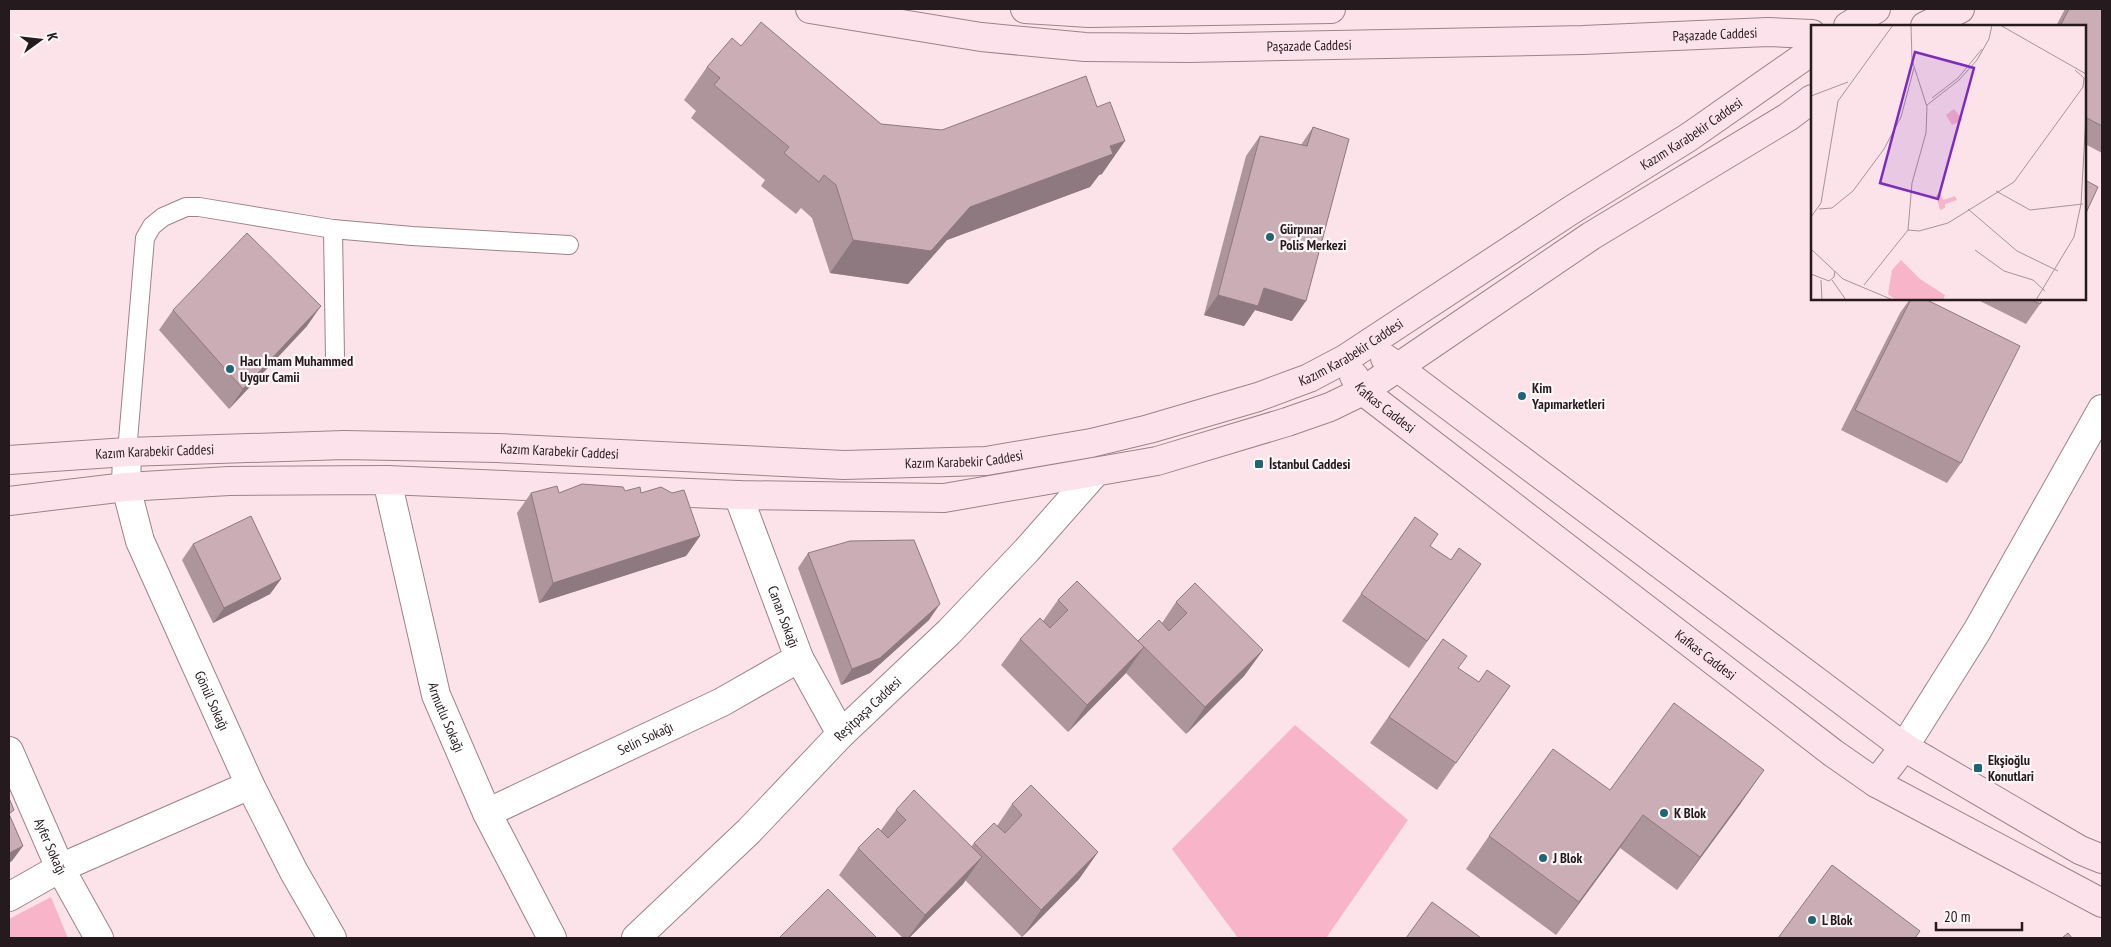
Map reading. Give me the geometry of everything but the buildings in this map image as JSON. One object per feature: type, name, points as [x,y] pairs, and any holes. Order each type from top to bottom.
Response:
[{"type":"street","name":"Paşazade Caddesi","points":[[810,9],[981,37],[1086,47],[1188,48],[1583,40],[1768,32],[1811,34]]},
{"type":"street","points":[[1025,9],[1089,11],[1331,9]]},
{"type":"street","points":[[1927,25],[1960,9]]},
{"type":"street","name":"Kazım Karabekir Caddesi","points":[[9,460],[127,452],[344,445],[497,448],[844,465],[986,461],[1091,443],[1149,429],[1258,397],[1309,378],[1345,359],[1573,208],[1689,137],[1811,52]]},
{"type":"street","points":[[9,501],[126,487],[229,481],[387,480],[738,496],[944,498],[1094,474],[1156,461],[1277,425],[1330,407],[1363,391],[1591,236],[1788,116],[1811,100]]},
{"type":"street","points":[[1368,344],[1397,368],[1904,747],[2080,850],[2102,860]]},
{"type":"street","name":"Kafkas Caddesi","points":[[1345,359],[1363,391],[1825,747],[1876,783],[2102,904]]},
{"type":"street","points":[[1876,783],[1904,747],[1977,631],[2102,409]]},
{"type":"street","points":[[1091,443],[1094,474]]},
{"type":"street","name":"Gönül Sokağı","points":[[127,452],[126,487],[140,541],[250,785],[294,872],[332,938]]},
{"type":"street","name":"Reşitpaşa Caddesi","points":[[636,938],[749,831],[841,734],[949,632],[1027,550],[1094,474]]},
{"type":"street","name":"Armutlu Sokağı","points":[[387,480],[436,694],[487,813],[552,938]]},
{"type":"street","name":"Canan Sokağı","points":[[738,496],[799,658],[841,734]]},
{"type":"street","name":"Selin Sokağı","points":[[487,813],[722,702],[799,658]]},
{"type":"street","name":"Ayfer Sokağı","points":[[9,751],[60,868],[99,938]]},
{"type":"street","points":[[9,897],[60,868],[250,785]]},
{"type":"lane","points":[[127,452],[144,238],[152,226],[174,211],[199,207],[333,228],[412,236],[569,245]]},
{"type":"lane","points":[[333,228],[335,358]]},
{"type":"shaded area","points":[[1295,725],[1408,820],[1326,938],[1238,938],[1172,849]]},
{"type":"shaded area","points":[[51,897],[68,938],[9,938],[9,919]]},
{"type":"place","name":"Gürpınar Polis Merkezi","points":[[1270,237]]},
{"type":"place","name":"Hacı İmam Muhammed Uygur Camii","points":[[230,369]]},
{"type":"place","name":"Kim Yapımarketleri","points":[[1522,396]]},
{"type":"place","name":"İstanbul Caddesi","points":[[1259,464]]},
{"type":"place","name":"Ekşioğlu Konutlari","points":[[1978,768]]},
{"type":"place","name":"K Blok","points":[[1664,813]]},
{"type":"place","name":"J Blok","points":[[1543,858]]},
{"type":"place","name":"L Blok","points":[[1812,920]]}]
